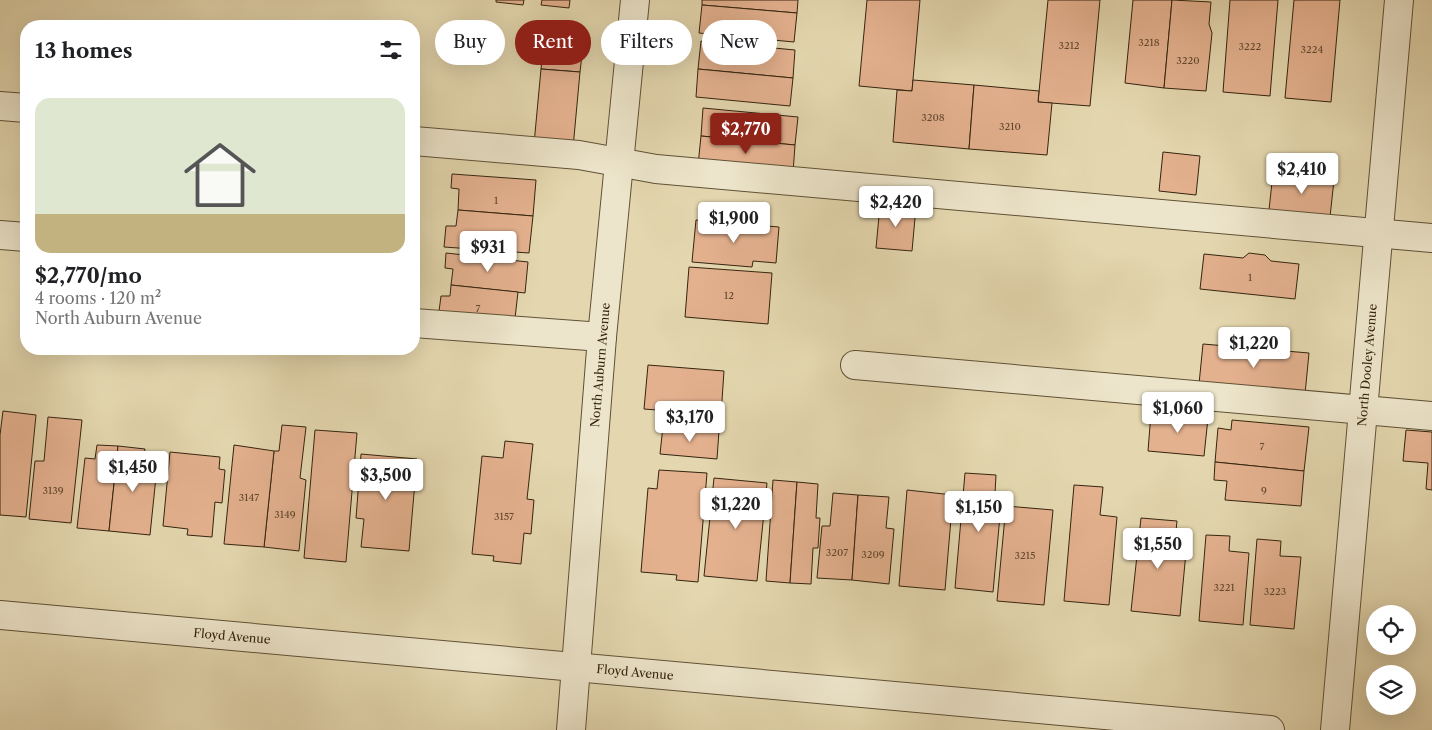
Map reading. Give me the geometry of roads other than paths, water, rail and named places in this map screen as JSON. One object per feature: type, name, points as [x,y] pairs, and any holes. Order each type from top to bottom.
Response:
[{"type":"street","name":"North Auburn Avenue","points":[[571,730],[602,337],[635,0]]},
{"type":"street","name":"North Dooley Avenue","points":[[1335,730],[1399,0]]},
{"type":"street","points":[[0,106],[20,108]]},
{"type":"street","points":[[420,142],[619,160],[666,170],[1432,238]]},
{"type":"street","points":[[0,234],[20,236]]},
{"type":"street","points":[[420,323],[602,337]]},
{"type":"street","points":[[854,365],[1432,416]]},
{"type":"street","name":"Floyd Avenue","points":[[0,615],[1270,730]]}]
